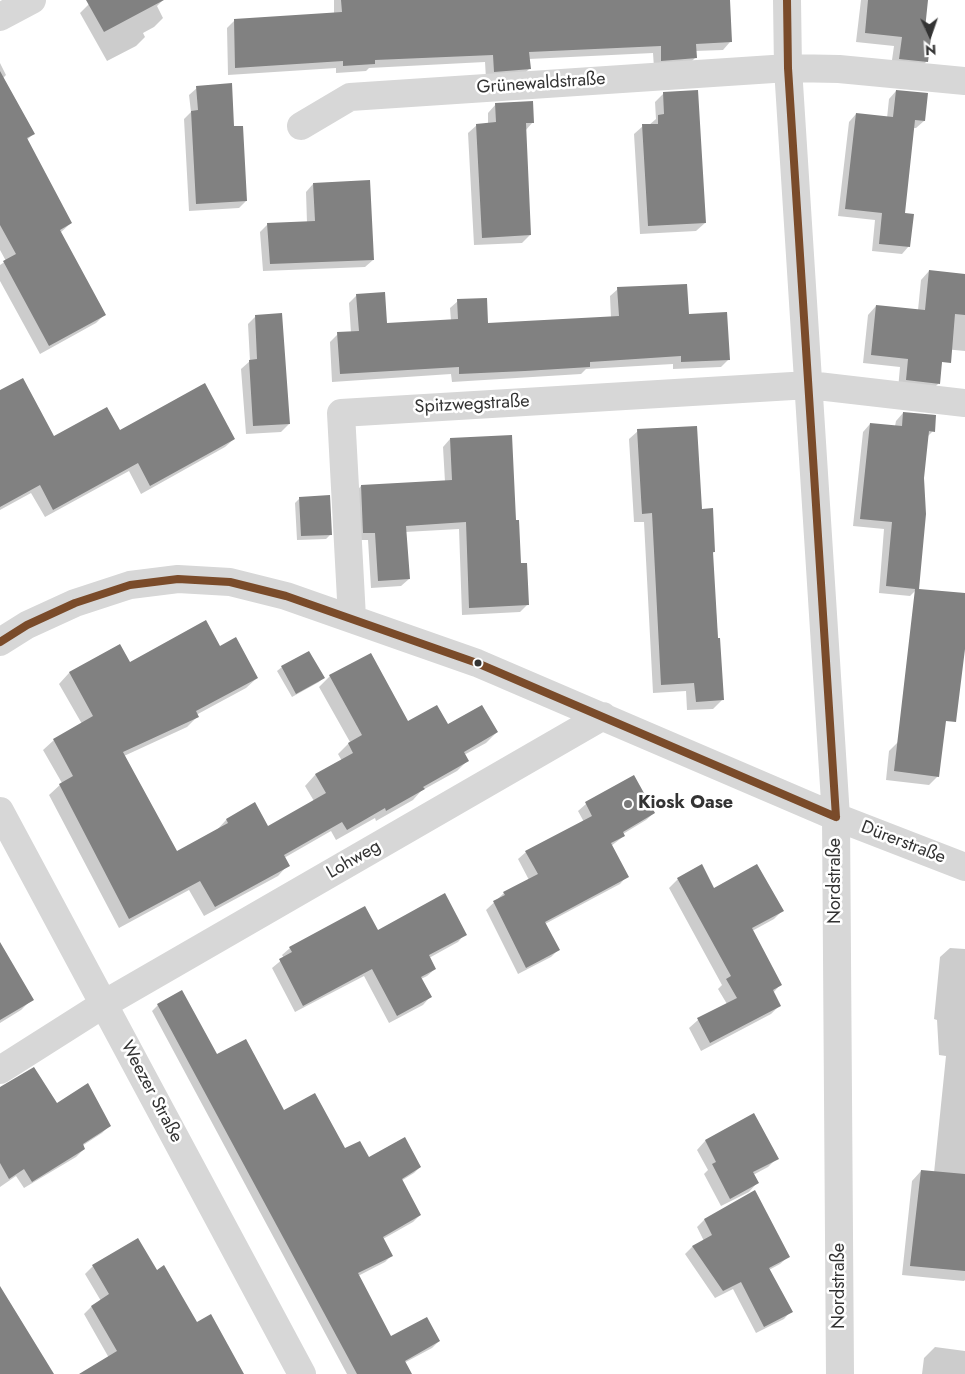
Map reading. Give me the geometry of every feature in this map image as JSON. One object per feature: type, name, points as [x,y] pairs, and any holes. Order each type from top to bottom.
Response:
[{"type":"street","points":[[0,17],[32,0]]},
{"type":"street","name":"Nordstraße","points":[[787,0],[788,68],[836,817],[840,1374]]},
{"type":"street","name":"Grünewaldstraße","points":[[301,126],[350,97],[788,68],[839,69],[965,81]]},
{"type":"street","name":"Spitzwegstraße","points":[[352,618],[341,413],[809,385],[965,403]]},
{"type":"street","name":"Dürerstraße","points":[[0,642],[27,625],[75,603],[130,585],[178,579],[230,582],[286,596],[477,663],[836,817],[965,867]]},
{"type":"street","name":"Lohweg","points":[[0,1070],[104,1004],[603,716]]},
{"type":"street","name":"Weezer Straße","points":[[0,811],[302,1374]]},
{"type":"building","points":[[86,0],[164,0],[104,32]]},
{"type":"building","points":[[341,0],[730,0],[732,42],[696,44],[697,58],[661,61],[661,46],[529,52],[531,69],[494,72],[493,55],[375,60],[375,64],[343,66],[343,61],[235,68],[234,19],[342,12]]},
{"type":"building","points":[[868,0],[928,0],[925,29],[932,30],[928,62],[899,59],[902,37],[865,33]]},
{"type":"building","points":[[0,71],[35,134],[27,138],[72,223],[60,230],[106,315],[49,346],[3,261],[16,254],[0,225]]},
{"type":"building","points":[[232,83],[234,126],[243,126],[247,201],[196,204],[191,111],[198,110],[196,86]]},
{"type":"building","points":[[698,90],[706,223],[648,226],[642,124],[658,124],[658,115],[664,114],[663,92]]},
{"type":"building","points":[[896,90],[928,93],[925,121],[915,120],[905,213],[914,214],[910,247],[879,244],[882,213],[845,209],[856,113],[893,117]]},
{"type":"building","points":[[533,101],[534,123],[526,123],[531,235],[482,238],[476,124],[496,122],[495,103]]},
{"type":"building","points":[[370,180],[374,260],[270,264],[267,223],[315,221],[313,183]]},
{"type":"building","points":[[929,270],[965,274],[965,315],[955,314],[951,363],[942,362],[940,384],[906,380],[908,359],[871,355],[876,305],[925,310]]},
{"type":"building","points":[[687,284],[689,314],[727,312],[730,360],[681,362],[681,356],[590,362],[590,367],[525,371],[459,374],[459,367],[340,374],[337,332],[359,331],[356,294],[385,292],[387,323],[458,319],[457,299],[487,298],[488,323],[619,316],[617,287]]},
{"type":"building","points":[[282,313],[290,424],[253,426],[249,360],[257,359],[255,315]]},
{"type":"building","points":[[23,378],[54,436],[107,407],[120,430],[205,383],[235,439],[150,486],[138,463],[53,510],[40,485],[0,507],[0,390]]},
{"type":"building","points":[[903,412],[936,415],[935,432],[929,431],[924,478],[926,514],[919,589],[965,593],[965,649],[956,722],[946,721],[939,777],[894,771],[915,589],[886,586],[892,522],[860,519],[870,423],[902,426]]},
{"type":"building","points":[[697,426],[702,509],[713,508],[715,552],[713,552],[724,700],[696,702],[694,683],[661,685],[652,513],[642,514],[637,429]]},
{"type":"building","points":[[512,435],[516,520],[519,520],[521,563],[527,563],[529,605],[469,608],[466,522],[406,526],[410,579],[378,581],[375,533],[363,533],[361,485],[452,480],[450,438]]},
{"type":"building","points":[[330,495],[332,535],[301,536],[299,497]]},
{"type":"building","points":[[206,620],[220,646],[236,637],[258,678],[196,711],[199,717],[123,752],[177,851],[228,823],[226,819],[255,802],[268,826],[326,793],[315,774],[353,753],[348,743],[362,735],[329,675],[371,653],[408,721],[437,705],[448,724],[482,705],[498,732],[464,752],[469,761],[423,787],[425,789],[386,811],[385,808],[347,830],[342,822],[284,855],[290,866],[215,907],[200,881],[129,919],[59,784],[73,776],[53,739],[93,716],[69,672],[120,644],[130,662]]},
{"type":"building","points":[[309,651],[325,678],[296,694],[281,666]]},
{"type":"building","points":[[634,775],[655,813],[623,832],[625,836],[611,843],[629,877],[545,922],[560,950],[526,968],[493,901],[505,895],[503,892],[538,874],[525,851],[592,816],[585,802]]},
{"type":"building","points":[[702,864],[714,888],[757,864],[784,911],[752,928],[782,985],[773,990],[781,1006],[710,1043],[697,1018],[737,998],[726,979],[731,976],[677,878]]},
{"type":"building","points":[[445,893],[467,935],[429,955],[436,969],[421,977],[432,997],[397,1016],[372,969],[303,1006],[279,959],[292,952],[289,947],[365,906],[378,930]]},
{"type":"building","points":[[0,942],[34,1000],[0,1020]]},
{"type":"building","points":[[182,990],[217,1054],[246,1039],[284,1110],[315,1093],[345,1148],[360,1141],[369,1157],[405,1137],[421,1167],[402,1179],[421,1215],[383,1237],[393,1256],[358,1273],[391,1336],[427,1317],[440,1341],[405,1361],[412,1374],[357,1374],[157,1004]]},
{"type":"building","points":[[34,1067],[57,1103],[88,1083],[111,1126],[83,1144],[85,1149],[32,1182],[24,1169],[9,1179],[0,1163],[0,1087]]},
{"type":"building","points":[[754,1113],[779,1159],[753,1172],[759,1183],[730,1199],[712,1164],[716,1162],[705,1140]]},
{"type":"building","points":[[921,1170],[965,1174],[965,1271],[910,1266]]},
{"type":"building","points":[[755,1190],[790,1257],[769,1268],[793,1312],[764,1327],[741,1282],[723,1291],[692,1246],[712,1235],[704,1219]]},
{"type":"building","points":[[138,1238],[157,1270],[164,1265],[197,1322],[211,1314],[244,1374],[79,1374],[117,1351],[91,1306],[109,1294],[92,1265]]},
{"type":"building","points":[[0,1286],[54,1374],[0,1374]]},
{"type":"transit line","points":[[787,0],[788,68],[836,817]]},
{"type":"transit line","points":[[0,642],[27,625],[75,603],[130,585],[178,579],[230,582],[286,596],[477,663],[836,817]]},
{"type":"place","name":"Kiosk Oase","points":[[628,804]]}]
